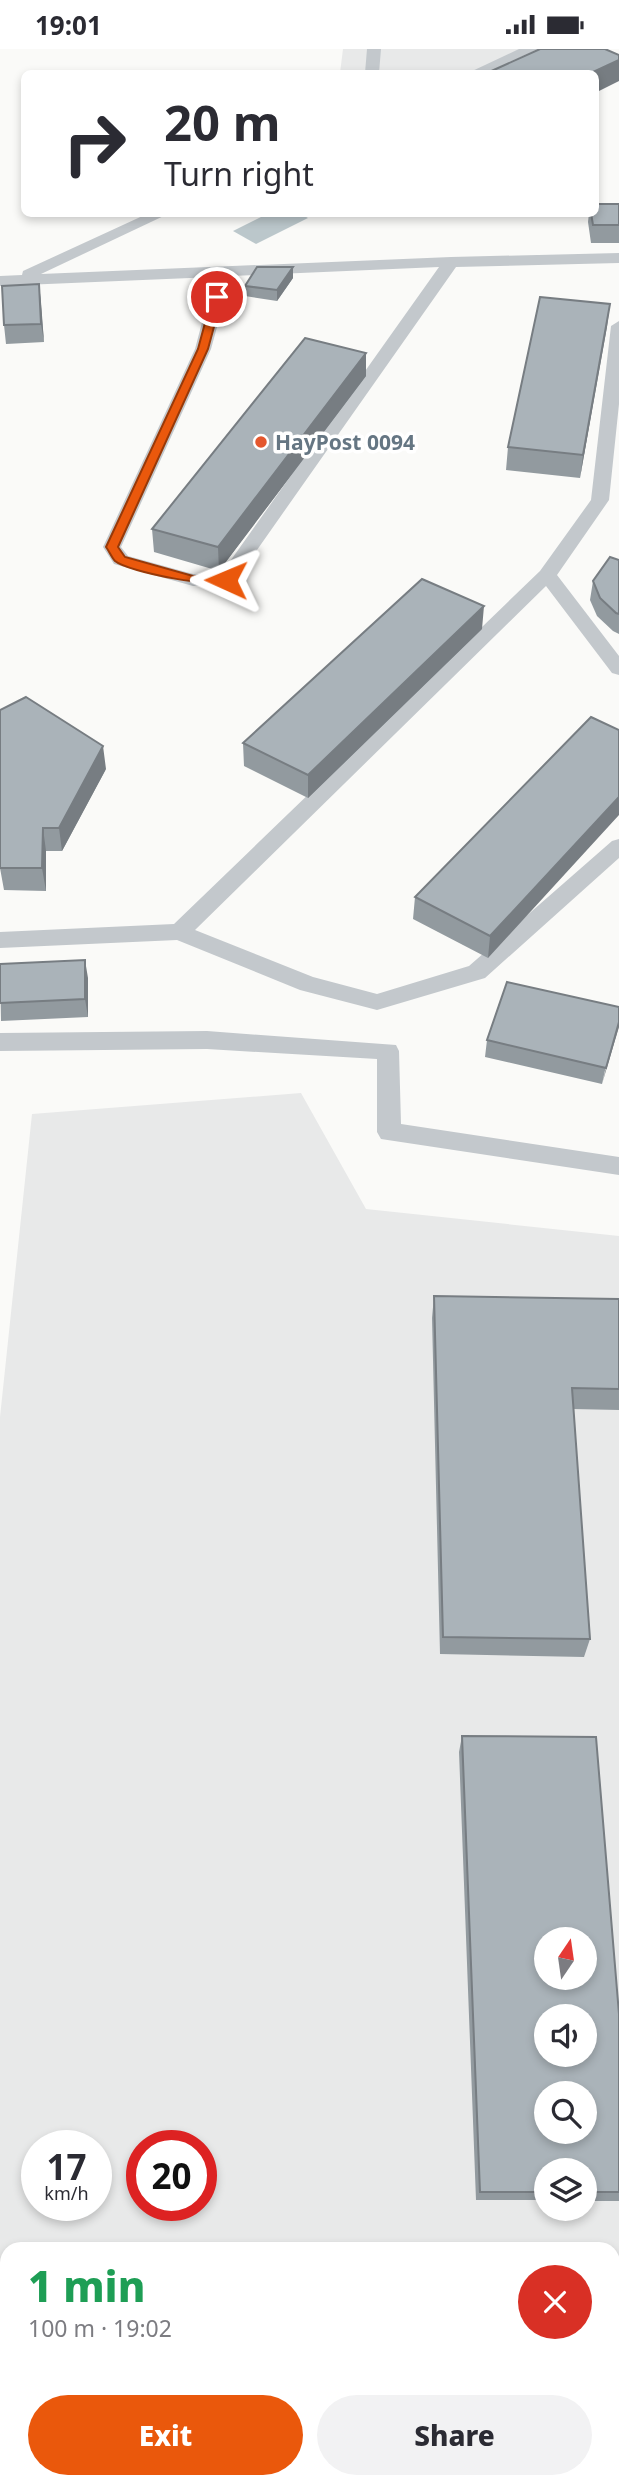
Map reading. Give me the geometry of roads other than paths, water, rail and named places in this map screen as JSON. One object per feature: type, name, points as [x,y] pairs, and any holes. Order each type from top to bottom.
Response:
[{"type":"lane","points":[[372,70],[374,49]]},
{"type":"lane","points":[[482,70],[531,49]]},
{"type":"lane","points":[[8,281],[154,217]]},
{"type":"lane","points":[[8,281],[451,261],[619,258]]},
{"type":"lane","points":[[224,271],[203,349],[112,547],[121,560],[193,580],[226,580],[451,261]]},
{"type":"lane","points":[[179,932],[547,575],[600,500],[619,326]]},
{"type":"lane","points":[[547,575],[619,669]]},
{"type":"lane","points":[[0,940],[179,932],[308,984],[377,1002],[477,972],[619,846]]},
{"type":"lane","points":[[0,1042],[207,1040],[388,1051],[390,1132],[619,1166]]},
{"type":"place","name":"HayPost 0094","points":[[261,442]]}]
